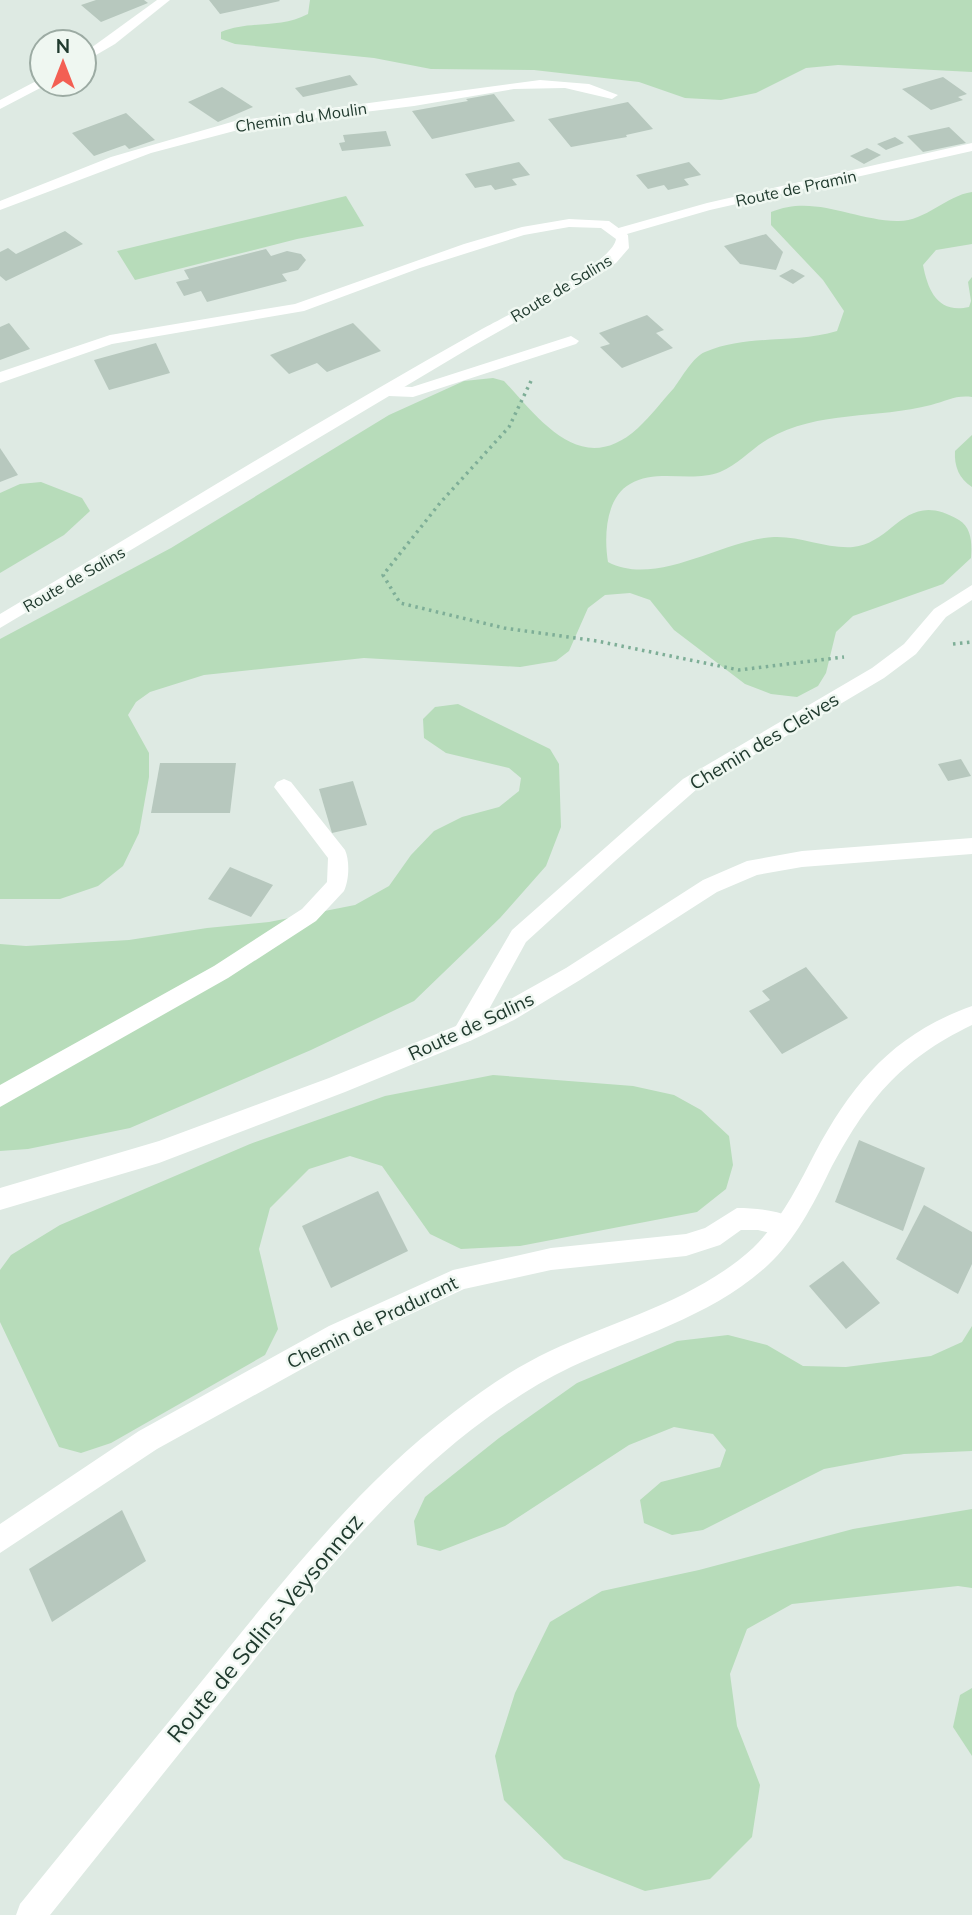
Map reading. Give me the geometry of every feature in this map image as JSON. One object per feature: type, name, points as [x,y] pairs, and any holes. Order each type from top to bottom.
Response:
[{"type":"street","points":[[98,49],[164,0]]},
{"type":"street","name":"Chemin du Moulin","points":[[0,206],[106,165],[236,125],[381,107],[482,88],[551,85],[597,88],[612,95]]},
{"type":"street","points":[[0,105],[28,90]]},
{"type":"street","name":"Route de Pramin","points":[[620,232],[690,212],[915,163],[972,147]]},
{"type":"street","name":"Route de Salins","points":[[0,378],[112,340],[299,308],[464,247],[519,232],[589,222],[612,226],[623,238],[622,248],[602,267],[0,622]]},
{"type":"street","points":[[389,391],[413,392],[544,352],[571,341]]},
{"type":"street","name":"Chemin des Cleives","points":[[464,1033],[519,936],[660,810],[690,784],[878,673],[910,649],[940,613],[972,591]]},
{"type":"street","points":[[0,1097],[221,972],[309,915],[328,895],[337,885],[338,856],[284,787]]},
{"type":"street","name":"Route de Salins","points":[[0,1199],[159,1152],[337,1085],[464,1033],[506,1013],[710,886],[744,871],[802,859],[972,846]]},
{"type":"street","name":"Route de Salins-Veysonnaz","points":[[31,1915],[300,1581],[357,1518],[425,1451],[531,1374],[660,1317],[729,1280],[762,1255],[812,1182],[857,1101],[874,1079],[915,1043],[972,1015]]},
{"type":"street","name":"Chemin de Pradurant","points":[[0,1540],[148,1440],[338,1335],[462,1278],[551,1259],[686,1245],[712,1237],[737,1219],[758,1219],[784,1225]]},
{"type":"path","points":[[544,352],[509,427],[440,503],[383,575],[400,603],[504,628],[597,641],[739,670],[910,649]]},
{"type":"green space","points":[[310,0],[972,0],[972,72],[838,65],[806,68],[756,93],[721,100],[685,98],[639,82],[534,70],[431,69],[374,58],[235,44],[221,39],[221,32],[232,28],[297,19],[308,14]]},
{"type":"green space","points":[[972,192],[972,244],[936,250],[923,265],[932,292],[942,304],[949,307],[969,307],[971,301],[968,282],[972,277],[972,397],[956,398],[911,409],[807,423],[768,439],[720,472],[640,479],[622,490],[611,509],[606,542],[608,562],[627,568],[647,569],[669,566],[733,545],[774,537],[853,547],[880,537],[913,513],[926,510],[941,512],[963,523],[970,537],[971,558],[943,584],[853,616],[836,632],[826,673],[818,686],[797,697],[771,694],[745,684],[674,630],[650,600],[630,593],[605,595],[588,608],[569,651],[556,661],[520,667],[364,658],[204,675],[150,692],[136,702],[128,715],[149,753],[149,777],[139,833],[123,866],[98,886],[60,899],[0,899],[0,639],[171,548],[389,415],[464,381],[493,378],[504,381],[548,427],[564,439],[581,446],[599,448],[618,442],[643,423],[692,363],[705,352],[737,343],[837,331],[844,311],[823,280],[771,225],[771,212],[787,207],[818,207],[897,221],[917,217],[953,198]]},
{"type":"green space","points":[[346,196],[364,226],[297,239],[135,280],[117,251]]},
{"type":"green space","points":[[972,435],[972,487],[961,476],[955,451]]},
{"type":"green space","points":[[41,482],[82,498],[90,511],[64,535],[0,573],[0,493],[20,484]]},
{"type":"green space","points":[[458,704],[550,749],[559,764],[561,827],[546,866],[500,918],[414,1001],[311,1050],[130,1128],[28,1149],[0,1151],[0,944],[26,946],[129,940],[269,922],[355,905],[389,886],[411,855],[434,831],[462,817],[499,807],[519,791],[521,778],[509,768],[446,753],[424,738],[423,719],[435,707]]},
{"type":"green space","points":[[493,1075],[633,1086],[674,1095],[701,1110],[729,1136],[733,1165],[726,1189],[697,1212],[520,1246],[461,1249],[430,1234],[382,1166],[350,1156],[309,1169],[270,1208],[259,1249],[278,1329],[265,1355],[111,1443],[81,1453],[59,1447],[0,1322],[0,1270],[11,1255],[60,1225],[250,1144],[385,1096]]},
{"type":"green space","points":[[972,1326],[972,1451],[904,1454],[824,1469],[703,1530],[672,1535],[644,1523],[640,1500],[661,1482],[720,1467],[726,1450],[713,1434],[674,1427],[629,1445],[505,1526],[440,1551],[417,1545],[414,1521],[425,1497],[499,1438],[577,1383],[677,1341],[728,1335],[767,1345],[803,1366],[846,1367],[931,1356],[962,1342]]},
{"type":"green space","points":[[972,1509],[972,1588],[958,1586],[792,1604],[747,1629],[730,1674],[737,1726],[760,1785],[752,1837],[710,1879],[645,1891],[564,1859],[504,1800],[495,1756],[515,1693],[550,1622],[602,1591],[699,1570],[853,1529]]},
{"type":"green space","points":[[972,1688],[972,1756],[953,1727],[960,1695]]},
{"type":"building","points":[[96,0],[144,0],[148,3],[101,22],[81,5]]},
{"type":"building","points":[[209,0],[279,0],[280,1],[220,14]]},
{"type":"building","points":[[350,75],[358,85],[303,97],[295,88]]},
{"type":"building","points":[[943,77],[967,94],[958,97],[963,100],[931,110],[902,89]]},
{"type":"building","points":[[222,87],[253,107],[218,122],[188,102]]},
{"type":"building","points":[[494,94],[515,121],[432,139],[412,111],[468,101],[466,99]]},
{"type":"building","points":[[628,102],[653,129],[626,135],[627,137],[571,147],[548,119]]},
{"type":"building","points":[[126,113],[155,140],[129,149],[125,145],[94,156],[72,133]]},
{"type":"building","points":[[949,127],[966,143],[923,152],[907,136]]},
{"type":"building","points":[[386,131],[391,146],[342,151],[339,143],[345,142],[343,135]]},
{"type":"building","points":[[895,137],[904,143],[886,150],[877,144]]},
{"type":"building","points":[[867,148],[881,155],[864,164],[850,156]]},
{"type":"building","points":[[519,162],[530,175],[512,179],[517,185],[495,190],[491,185],[475,188],[465,174]]},
{"type":"building","points":[[689,162],[701,175],[684,179],[689,185],[668,190],[664,185],[648,189],[636,175]]},
{"type":"building","points":[[65,231],[83,244],[6,281],[0,276],[0,252],[8,248],[16,254]]},
{"type":"building","points":[[766,234],[783,252],[776,270],[740,264],[724,246]]},
{"type":"building","points":[[266,249],[271,256],[287,251],[301,254],[306,260],[298,270],[282,274],[287,281],[207,302],[201,291],[184,296],[176,282],[189,279],[184,270]]},
{"type":"building","points":[[792,269],[805,276],[793,284],[779,276]]},
{"type":"building","points":[[647,315],[664,330],[656,333],[673,348],[622,368],[600,347],[610,344],[599,333]]},
{"type":"building","points":[[9,323],[30,349],[0,360],[0,327]]},
{"type":"building","points":[[353,323],[381,351],[327,372],[317,363],[289,374],[270,355]]},
{"type":"building","points":[[156,343],[170,373],[109,390],[94,360]]},
{"type":"building","points":[[0,448],[18,475],[0,482]]},
{"type":"building","points":[[961,759],[971,776],[948,781],[938,764]]},
{"type":"building","points":[[160,763],[236,763],[230,813],[151,813]]},
{"type":"building","points":[[353,781],[367,825],[332,833],[319,789]]},
{"type":"building","points":[[230,867],[273,885],[251,917],[208,899]]},
{"type":"building","points":[[806,967],[848,1018],[782,1054],[749,1011],[770,1000],[762,991]]},
{"type":"building","points":[[859,1140],[925,1168],[903,1231],[835,1202]]},
{"type":"building","points":[[378,1191],[408,1251],[331,1288],[302,1226]]},
{"type":"building","points":[[924,1205],[972,1232],[972,1264],[958,1294],[896,1259]]},
{"type":"building","points":[[843,1261],[880,1303],[846,1329],[809,1286]]},
{"type":"building","points":[[122,1510],[146,1561],[52,1622],[29,1569]]}]
